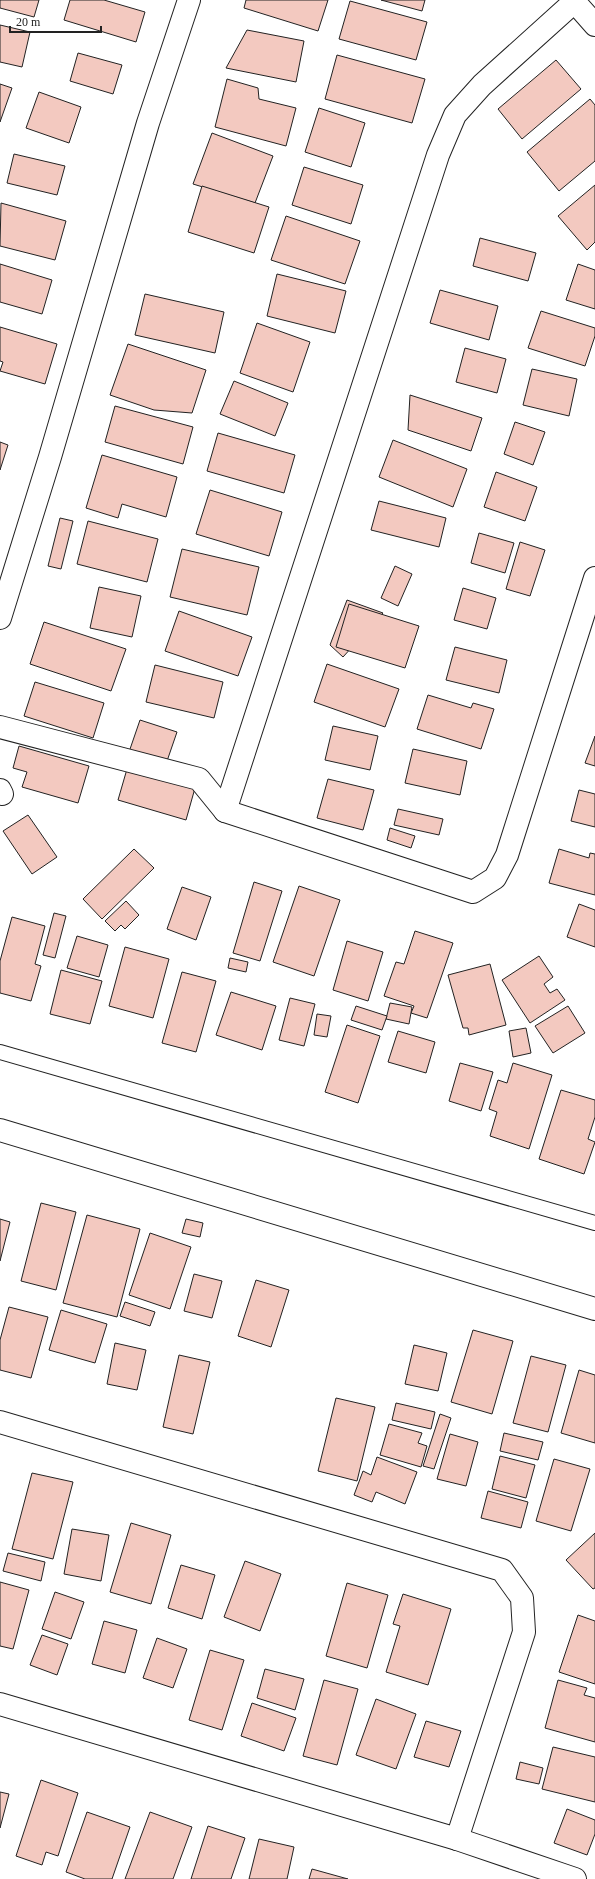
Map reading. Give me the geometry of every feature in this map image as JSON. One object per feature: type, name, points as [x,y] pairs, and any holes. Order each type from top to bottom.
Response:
[{"type":"street","points":[[0,618],[50,457],[148,123],[189,0]]},
{"type":"street","points":[[225,810],[435,163],[455,115],[482,85],[574,1],[595,25]]},
{"type":"street","points":[[0,727],[199,779],[225,810],[473,892],[495,878],[507,856],[595,578]]},
{"type":"street","points":[[0,1130],[595,1309]]},
{"type":"street","points":[[0,1422],[502,1570],[522,1598],[524,1632],[457,1839]]},
{"type":"street","points":[[0,1704],[457,1839],[575,1879]]},
{"type":"lane","points":[[0,1052],[595,1223]]},
{"type":"building","points":[[0,0],[39,0],[34,17],[0,8]]},
{"type":"building","points":[[70,0],[104,0],[145,12],[136,42],[64,20]]},
{"type":"building","points":[[246,0],[328,0],[318,31],[244,8]]},
{"type":"building","points":[[381,0],[425,0],[422,11]]},
{"type":"building","points":[[350,1],[427,22],[416,60],[339,39]]},
{"type":"building","points":[[0,25],[30,32],[22,67],[0,62]]},
{"type":"building","points":[[247,30],[304,41],[296,82],[226,68]]},
{"type":"building","points":[[78,53],[122,65],[113,94],[70,81]]},
{"type":"building","points":[[337,55],[425,79],[412,123],[325,99]]},
{"type":"building","points":[[556,60],[581,89],[522,139],[498,109]]},
{"type":"building","points":[[227,79],[258,88],[259,99],[296,108],[286,146],[215,127]]},
{"type":"building","points":[[0,84],[12,88],[0,122]]},
{"type":"building","points":[[39,92],[81,107],[69,143],[26,128]]},
{"type":"building","points":[[590,99],[595,105],[595,161],[559,191],[527,152]]},
{"type":"building","points":[[319,108],[365,123],[351,167],[305,152]]},
{"type":"building","points":[[212,133],[273,156],[255,203],[193,184]]},
{"type":"building","points":[[14,154],[65,166],[57,195],[7,183]]},
{"type":"building","points":[[304,167],[363,185],[351,224],[292,205]]},
{"type":"building","points":[[595,185],[595,242],[587,250],[558,216]]},
{"type":"building","points":[[202,186],[269,207],[254,253],[188,232]]},
{"type":"building","points":[[1,203],[66,221],[55,260],[0,246]]},
{"type":"building","points":[[286,216],[360,241],[345,284],[271,260]]},
{"type":"building","points":[[480,238],[536,253],[528,281],[473,266]]},
{"type":"building","points":[[0,264],[52,280],[42,314],[0,302]]},
{"type":"building","points":[[578,264],[595,270],[595,309],[566,300]]},
{"type":"building","points":[[277,274],[346,291],[335,333],[267,316]]},
{"type":"building","points":[[440,290],[498,306],[489,340],[430,323]]},
{"type":"building","points":[[145,294],[224,312],[215,353],[135,335]]},
{"type":"building","points":[[541,311],[595,328],[595,336],[585,366],[528,348]]},
{"type":"building","points":[[257,323],[310,342],[293,392],[240,373]]},
{"type":"building","points":[[0,327],[57,344],[45,384],[0,371],[3,362],[0,361]]},
{"type":"building","points":[[128,344],[206,370],[192,413],[154,410],[110,395]]},
{"type":"building","points":[[465,348],[506,359],[497,393],[456,382]]},
{"type":"building","points":[[532,369],[577,379],[569,416],[523,405]]},
{"type":"building","points":[[234,381],[288,403],[275,436],[220,414]]},
{"type":"building","points":[[410,395],[482,418],[471,451],[408,430]]},
{"type":"building","points":[[115,406],[193,427],[183,464],[105,442]]},
{"type":"building","points":[[515,422],[545,432],[533,465],[504,454]]},
{"type":"building","points":[[218,433],[295,455],[284,493],[207,471]]},
{"type":"building","points":[[393,440],[467,469],[453,507],[379,477]]},
{"type":"building","points":[[0,442],[8,445],[0,470]]},
{"type":"building","points":[[102,455],[177,477],[166,517],[122,504],[118,518],[86,508]]},
{"type":"building","points":[[496,472],[537,487],[525,521],[484,507]]},
{"type":"building","points":[[210,490],[282,512],[269,556],[196,534]]},
{"type":"building","points":[[379,501],[446,518],[439,547],[371,530]]},
{"type":"building","points":[[60,518],[73,521],[61,569],[48,566]]},
{"type":"building","points":[[88,521],[158,539],[147,582],[77,564]]},
{"type":"building","points":[[479,533],[514,543],[505,573],[471,563]]},
{"type":"building","points":[[520,542],[545,550],[530,596],[506,589]]},
{"type":"building","points":[[182,549],[259,567],[247,615],[170,597]]},
{"type":"building","points":[[395,566],[412,574],[398,606],[381,598]]},
{"type":"building","points":[[99,587],[141,596],[132,637],[90,628]]},
{"type":"building","points":[[463,588],[496,598],[487,629],[454,620]]},
{"type":"building","points":[[347,600],[383,613],[343,657],[330,645]]},
{"type":"building","points":[[349,604],[419,626],[405,668],[336,647]]},
{"type":"building","points":[[179,611],[252,637],[238,676],[165,651]]},
{"type":"building","points":[[44,622],[126,649],[111,691],[30,664]]},
{"type":"building","points":[[455,647],[507,660],[499,693],[446,680]]},
{"type":"building","points":[[327,664],[399,689],[385,727],[314,702]]},
{"type":"building","points":[[155,665],[223,682],[214,718],[146,702]]},
{"type":"building","points":[[35,682],[104,703],[93,738],[24,716]]},
{"type":"building","points":[[428,695],[471,708],[473,703],[494,709],[481,749],[417,729]]},
{"type":"building","points":[[140,720],[177,732],[166,764],[129,752]]},
{"type":"building","points":[[333,726],[378,736],[370,770],[325,760]]},
{"type":"building","points":[[595,736],[595,766],[585,763]]},
{"type":"building","points":[[19,746],[89,766],[78,803],[22,787],[27,772],[13,768]]},
{"type":"building","points":[[413,749],[467,761],[460,795],[405,783]]},
{"type":"building","points":[[127,769],[195,788],[186,820],[118,800]]},
{"type":"building","points":[[328,779],[374,790],[363,830],[317,818]]},
{"type":"building","points":[[579,790],[595,794],[595,827],[571,821]]},
{"type":"building","points":[[398,809],[443,819],[439,835],[394,825]]},
{"type":"building","points":[[28,815],[57,857],[32,874],[3,831]]},
{"type":"building","points":[[390,828],[415,836],[411,848],[387,840]]},
{"type":"building","points":[[134,849],[154,868],[102,919],[83,899]]},
{"type":"building","points":[[559,849],[589,858],[590,853],[595,854],[595,895],[549,883]]},
{"type":"building","points":[[254,882],[282,891],[260,961],[233,953]]},
{"type":"building","points":[[299,886],[340,900],[314,976],[273,962]]},
{"type":"building","points":[[182,887],[211,897],[196,940],[167,929]]},
{"type":"building","points":[[126,901],[139,915],[125,929],[121,925],[115,931],[105,921]]},
{"type":"building","points":[[579,904],[595,910],[595,947],[567,937]]},
{"type":"building","points":[[54,913],[66,916],[55,958],[43,955]]},
{"type":"building","points":[[12,917],[45,926],[35,964],[41,966],[31,1001],[0,993],[0,961]]},
{"type":"building","points":[[415,931],[453,943],[427,1018],[411,1013],[414,1006],[384,996],[396,962],[404,964]]},
{"type":"building","points":[[77,936],[108,945],[99,977],[67,968]]},
{"type":"building","points":[[347,941],[383,952],[368,1001],[333,990]]},
{"type":"building","points":[[125,947],[169,959],[153,1018],[109,1006]]},
{"type":"building","points":[[539,956],[553,977],[544,984],[550,993],[557,989],[565,1000],[530,1023],[502,980]]},
{"type":"building","points":[[230,958],[248,962],[246,972],[228,968]]},
{"type":"building","points":[[490,964],[506,1025],[469,1035],[468,1028],[463,1028],[448,975]]},
{"type":"building","points":[[61,970],[102,981],[90,1024],[50,1014]]},
{"type":"building","points":[[182,972],[216,981],[196,1052],[162,1043]]},
{"type":"building","points":[[231,992],[276,1006],[262,1050],[216,1035]]},
{"type":"building","points":[[290,998],[315,1004],[304,1046],[279,1040]]},
{"type":"building","points":[[390,1003],[412,1007],[409,1024],[386,1019]]},
{"type":"building","points":[[356,1006],[387,1016],[382,1030],[351,1020]]},
{"type":"building","points":[[568,1006],[585,1033],[553,1053],[535,1026]]},
{"type":"building","points":[[317,1014],[331,1016],[327,1037],[314,1035]]},
{"type":"building","points":[[347,1025],[380,1036],[358,1103],[325,1092]]},
{"type":"building","points":[[526,1028],[531,1053],[513,1057],[509,1031]]},
{"type":"building","points":[[398,1031],[435,1042],[426,1073],[388,1062]]},
{"type":"building","points":[[460,1063],[493,1072],[481,1111],[449,1101]]},
{"type":"building","points":[[513,1063],[552,1075],[529,1149],[490,1136],[497,1112],[489,1109],[498,1080],[507,1083]]},
{"type":"building","points":[[561,1090],[595,1100],[595,1117],[588,1139],[595,1142],[584,1174],[539,1159]]},
{"type":"building","points":[[41,1203],[76,1212],[56,1290],[21,1281]]},
{"type":"building","points":[[87,1215],[140,1229],[117,1317],[63,1303]]},
{"type":"building","points":[[0,1219],[10,1222],[0,1261]]},
{"type":"building","points":[[186,1219],[203,1223],[200,1237],[182,1233]]},
{"type":"building","points":[[150,1233],[191,1247],[170,1309],[129,1295]]},
{"type":"building","points":[[194,1274],[222,1281],[212,1318],[184,1311]]},
{"type":"building","points":[[256,1280],[289,1290],[271,1347],[238,1336]]},
{"type":"building","points":[[125,1302],[155,1312],[150,1326],[120,1316]]},
{"type":"building","points":[[9,1307],[48,1317],[31,1378],[0,1370],[0,1340]]},
{"type":"building","points":[[61,1310],[107,1324],[95,1363],[49,1350]]},
{"type":"building","points":[[473,1330],[513,1341],[492,1414],[451,1402]]},
{"type":"building","points":[[115,1343],[146,1350],[137,1390],[107,1384]]},
{"type":"building","points":[[414,1345],[447,1353],[438,1391],[405,1384]]},
{"type":"building","points":[[179,1355],[210,1362],[193,1434],[163,1427]]},
{"type":"building","points":[[531,1356],[566,1365],[548,1432],[513,1423]]},
{"type":"building","points":[[579,1370],[595,1375],[595,1443],[561,1433]]},
{"type":"building","points":[[336,1398],[375,1407],[357,1481],[318,1471]]},
{"type":"building","points":[[396,1403],[435,1412],[431,1429],[392,1420]]},
{"type":"building","points":[[440,1414],[451,1418],[434,1469],[423,1466]]},
{"type":"building","points":[[389,1424],[422,1433],[418,1443],[427,1446],[421,1467],[380,1455]]},
{"type":"building","points":[[504,1433],[543,1442],[538,1460],[500,1451]]},
{"type":"building","points":[[450,1434],[478,1442],[466,1486],[437,1479]]},
{"type":"building","points":[[500,1456],[535,1465],[526,1498],[492,1489]]},
{"type":"building","points":[[377,1457],[417,1472],[405,1504],[376,1492],[372,1502],[354,1495],[363,1471],[371,1475]]},
{"type":"building","points":[[554,1459],[590,1469],[571,1531],[536,1521]]},
{"type":"building","points":[[32,1473],[73,1482],[53,1559],[12,1549]]},
{"type":"building","points":[[488,1491],[528,1502],[521,1528],[481,1518]]},
{"type":"building","points":[[131,1523],[171,1535],[151,1604],[110,1592]]},
{"type":"building","points":[[72,1529],[109,1535],[101,1581],[64,1574]]},
{"type":"building","points":[[595,1533],[595,1588],[593,1589],[566,1560]]},
{"type":"building","points":[[8,1553],[45,1562],[41,1581],[3,1571]]},
{"type":"building","points":[[245,1561],[281,1574],[260,1631],[224,1617]]},
{"type":"building","points":[[181,1565],[215,1575],[202,1619],[168,1608]]},
{"type":"building","points":[[0,1582],[29,1590],[13,1649],[0,1646]]},
{"type":"building","points":[[347,1583],[388,1595],[367,1668],[326,1656]]},
{"type":"building","points":[[55,1592],[84,1602],[71,1639],[42,1629]]},
{"type":"building","points":[[403,1594],[451,1609],[428,1685],[386,1672],[400,1626],[393,1624]]},
{"type":"building","points":[[578,1615],[595,1621],[595,1684],[559,1672]]},
{"type":"building","points":[[104,1621],[137,1630],[125,1673],[92,1664]]},
{"type":"building","points":[[42,1635],[68,1644],[57,1675],[30,1665]]},
{"type":"building","points":[[157,1638],[187,1649],[173,1688],[143,1678]]},
{"type":"building","points":[[210,1650],[244,1660],[222,1730],[189,1720]]},
{"type":"building","points":[[265,1669],[304,1679],[295,1710],[257,1698]]},
{"type":"building","points":[[324,1680],[358,1689],[337,1765],[303,1756]]},
{"type":"building","points":[[558,1680],[587,1688],[584,1695],[595,1698],[595,1742],[545,1728]]},
{"type":"building","points":[[376,1699],[416,1714],[396,1769],[356,1755]]},
{"type":"building","points":[[252,1703],[296,1718],[284,1751],[241,1736]]},
{"type":"building","points":[[426,1721],[461,1731],[449,1767],[414,1757]]},
{"type":"building","points":[[553,1747],[595,1757],[595,1802],[542,1789]]},
{"type":"building","points":[[520,1762],[543,1768],[539,1784],[516,1779]]},
{"type":"building","points":[[41,1780],[78,1793],[58,1856],[46,1852],[42,1865],[16,1856]]},
{"type":"building","points":[[0,1792],[9,1794],[0,1828]]},
{"type":"building","points":[[567,1809],[595,1820],[595,1834],[587,1855],[554,1843]]},
{"type":"building","points":[[87,1812],[130,1827],[112,1879],[85,1879],[66,1872]]},
{"type":"building","points":[[150,1812],[192,1827],[173,1879],[125,1879]]},
{"type":"building","points":[[208,1826],[245,1838],[231,1879],[191,1879]]},
{"type":"building","points":[[259,1839],[294,1847],[287,1879],[249,1879]]},
{"type":"building","points":[[312,1869],[348,1879],[309,1879]]}]
